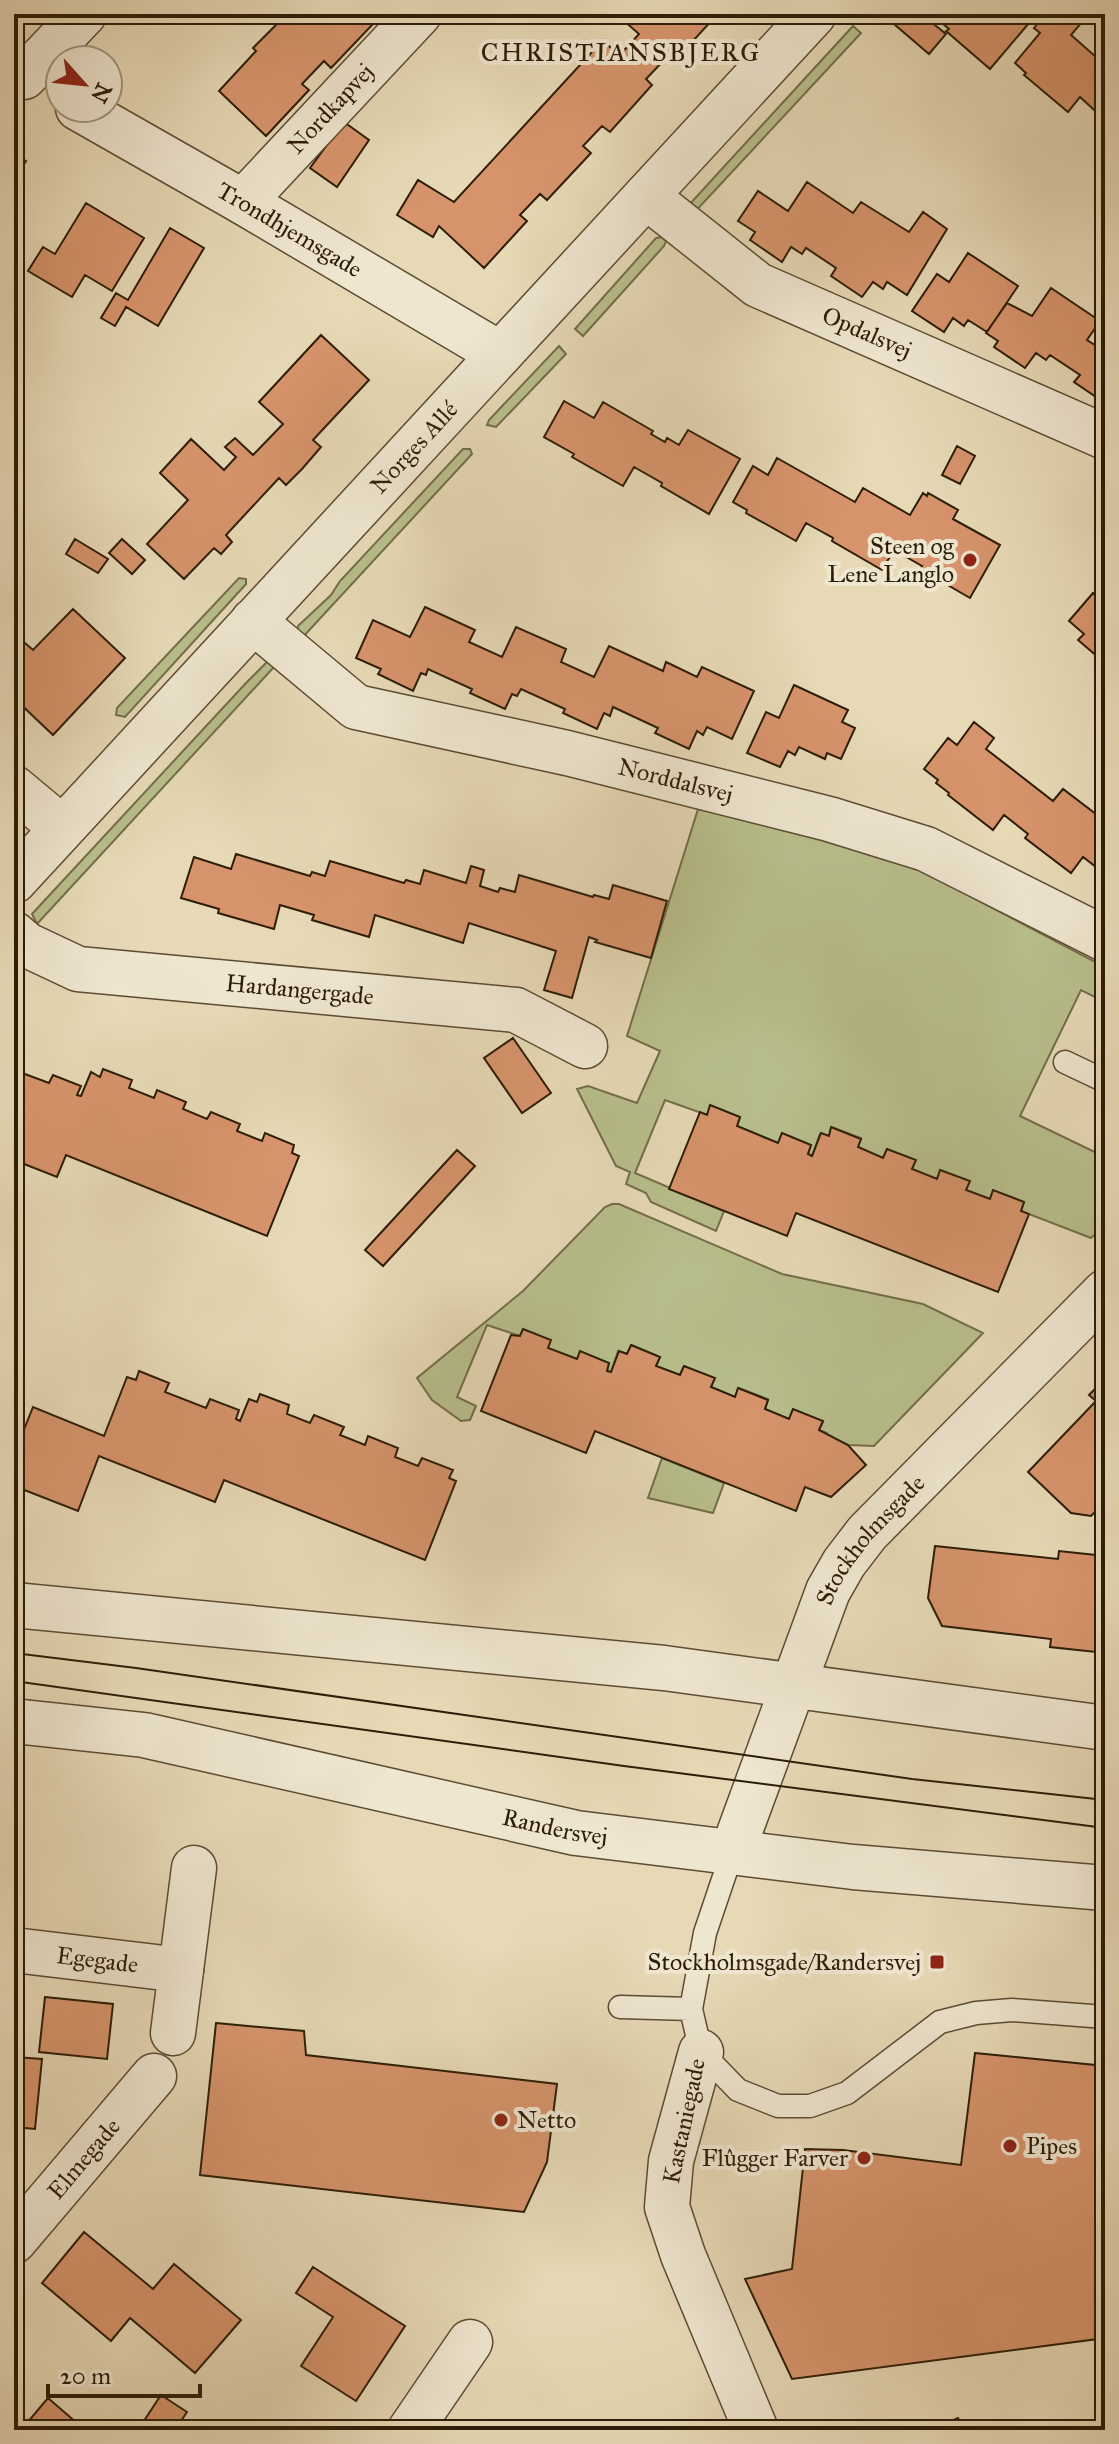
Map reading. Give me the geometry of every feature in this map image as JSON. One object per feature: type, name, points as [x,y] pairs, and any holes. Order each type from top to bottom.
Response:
[{"type":"street","points":[[33,82],[84,14]]},
{"type":"street","name":"Nordkapvej","points":[[243,202],[419,14]]},
{"type":"street","name":"Norges Allé","points":[[14,881],[814,14]]},
{"type":"street","name":"Trondhjemsgade","points":[[106,124],[500,354]]},
{"type":"street","name":"Opdalsvej","points":[[646,196],[758,285],[1105,437]]},
{"type":"street","name":"Norddalsvej","points":[[253,621],[356,707],[567,753],[829,819],[926,849],[1105,939]]},
{"type":"street","points":[[14,788],[62,828]]},
{"type":"street","name":"Hardangergade","points":[[14,934],[27,945],[78,969],[516,1010],[585,1046]]},
{"type":"street","name":"Stockholmsgade","points":[[733,1850],[828,1591],[851,1553],[867,1533],[1105,1292]]},
{"type":"street","points":[[14,1605],[664,1668],[1105,1728]]},
{"type":"street","name":"Randersvej","points":[[14,1721],[144,1735],[576,1833],[853,1867],[1105,1888]]},
{"type":"street","points":[[173,2033],[194,1868]]},
{"type":"street","name":"Egegade","points":[[14,1950],[181,1970]]},
{"type":"street","name":"Kastaniegade","points":[[701,2052],[671,2161],[667,2207],[683,2255],[756,2430]]},
{"type":"street","name":"Elmegade","points":[[14,2241],[154,2076]]},
{"type":"street","points":[[410,2430],[470,2342]]},
{"type":"lane","points":[[1065,1062],[1105,1081]]},
{"type":"lane","name":"Kastaniegade","points":[[701,2052],[691,2009],[705,1933],[733,1850]]},
{"type":"lane","points":[[620,2007],[691,2009]]},
{"type":"lane","points":[[701,2052],[738,2090],[778,2106],[810,2106],[847,2093],[940,2022],[976,2013],[1012,2010],[1105,2017]]},
{"type":"green space","points":[[853,26],[861,33],[692,215],[688,206]]},
{"type":"green space","points":[[662,237],[666,241],[664,246],[583,336],[575,329],[656,238]]},
{"type":"green space","points":[[559,346],[566,354],[496,427],[487,425],[489,420]]},
{"type":"green space","points":[[463,449],[470,449],[472,454],[302,638],[297,633],[298,626],[331,595],[340,581]]},
{"type":"green space","points":[[239,578],[246,579],[246,584],[125,717],[116,715],[117,708]]},
{"type":"green space","points":[[272,661],[274,667],[37,924],[32,914],[246,683],[267,662]]},
{"type":"green space","points":[[699,806],[899,859],[1105,967],[1105,1002],[1081,990],[1020,1116],[1105,1157],[1105,1225],[1091,1238],[1021,1211],[1024,1202],[993,1191],[990,1199],[966,1190],[969,1181],[941,1170],[937,1179],[912,1169],[915,1160],[887,1149],[883,1158],[858,1147],[861,1138],[832,1127],[829,1136],[820,1134],[812,1156],[808,1154],[811,1145],[782,1133],[778,1143],[737,1126],[740,1117],[711,1106],[707,1115],[665,1100],[635,1173],[724,1211],[716,1231],[651,1202],[646,1193],[626,1184],[630,1172],[616,1166],[577,1089],[588,1086],[637,1103],[660,1051],[627,1036]]},
{"type":"green space","points":[[619,1204],[782,1274],[923,1304],[983,1333],[874,1446],[848,1445],[826,1436],[827,1433],[819,1430],[823,1422],[793,1409],[789,1419],[765,1409],[768,1399],[739,1388],[735,1397],[711,1387],[714,1379],[684,1366],[680,1375],[656,1366],[660,1357],[632,1345],[627,1354],[618,1351],[611,1372],[607,1371],[609,1363],[581,1352],[577,1359],[548,1348],[523,1329],[520,1336],[487,1325],[457,1397],[476,1406],[470,1420],[461,1421],[432,1400],[417,1378],[523,1291],[605,1207]]},
{"type":"green space","points":[[662,1458],[724,1483],[713,1513],[648,1498]]},
{"type":"building","points":[[291,14],[367,14],[374,23],[331,68],[324,61],[302,84],[309,90],[266,136],[219,91],[256,51],[253,48]]},
{"type":"building","points":[[628,14],[711,14],[714,18],[672,64],[665,59],[646,79],[652,85],[610,132],[602,126],[583,146],[591,153],[547,200],[540,194],[520,215],[527,221],[484,268],[439,226],[433,237],[397,215],[418,180],[454,202],[603,40],[619,56],[639,34],[623,20]]},
{"type":"building","points":[[901,14],[921,14],[946,34],[929,54],[894,24]]},
{"type":"building","points":[[931,14],[1019,14],[1029,23],[990,69]]},
{"type":"building","points":[[1045,14],[1074,14],[1083,21],[1071,35],[1105,65],[1105,120],[1080,97],[1068,112],[1024,75],[1026,73],[1015,63],[1040,33],[1034,28]]},
{"type":"building","points":[[344,122],[369,140],[337,187],[310,168]]},
{"type":"building","points":[[14,154],[26,161],[16,177],[22,181],[14,195]]},
{"type":"building","points":[[807,182],[853,213],[861,202],[909,232],[923,212],[947,229],[907,295],[887,282],[883,289],[873,282],[862,297],[831,276],[836,268],[806,248],[802,254],[791,247],[782,262],[750,240],[755,232],[738,221],[758,191],[788,211]]},
{"type":"building","points":[[86,203],[144,238],[112,291],[85,275],[72,297],[28,271],[43,247],[55,254]]},
{"type":"building","points":[[170,228],[204,248],[158,326],[126,307],[115,326],[101,318],[116,293],[128,300]]},
{"type":"building","points":[[968,253],[1018,286],[987,332],[968,320],[964,326],[953,318],[944,332],[912,311],[937,274],[949,282]]},
{"type":"building","points":[[1051,288],[1100,321],[1087,340],[1098,347],[1101,343],[1105,347],[1105,403],[1074,382],[1080,375],[1050,355],[1046,360],[1036,353],[1025,368],[994,347],[998,341],[986,333],[1007,303],[1032,316]]},
{"type":"building","points":[[321,335],[369,380],[313,440],[321,447],[302,469],[286,485],[279,478],[226,535],[232,542],[221,554],[214,548],[184,579],[147,544],[188,500],[160,473],[191,439],[224,470],[236,457],[225,447],[235,438],[253,455],[283,424],[259,402]]},
{"type":"building","points":[[564,401],[594,418],[603,402],[653,431],[651,434],[665,442],[667,438],[679,445],[688,430],[740,459],[709,514],[634,467],[623,486],[544,437]]},
{"type":"building","points":[[957,446],[975,456],[960,484],[942,475]]},
{"type":"building","points":[[777,458],[855,502],[863,488],[910,515],[923,493],[927,496],[928,493],[958,510],[953,519],[1000,545],[970,598],[894,550],[882,570],[806,523],[796,541],[746,513],[747,510],[733,502],[753,466],[768,475]]},
{"type":"building","points":[[75,539],[108,559],[98,573],[66,554]]},
{"type":"building","points":[[122,539],[145,560],[132,574],[109,553]]},
{"type":"building","points":[[1093,593],[1105,603],[1105,663],[1078,640],[1084,634],[1069,621]]},
{"type":"building","points":[[425,607],[475,630],[469,642],[502,657],[516,627],[566,649],[561,662],[594,677],[609,646],[663,671],[666,662],[697,677],[702,667],[754,691],[732,739],[707,727],[703,735],[697,731],[689,749],[655,733],[658,728],[613,707],[610,716],[604,713],[597,729],[563,713],[565,709],[521,689],[517,696],[512,694],[505,709],[470,693],[472,689],[428,669],[426,675],[421,673],[413,691],[378,674],[381,669],[356,658],[373,620],[410,637]]},
{"type":"building","points":[[73,609],[125,658],[53,735],[14,698],[14,642],[18,637],[33,650]]},
{"type":"building","points":[[794,685],[848,710],[842,722],[855,728],[841,759],[827,753],[825,759],[799,747],[795,755],[788,751],[780,767],[747,753],[766,712],[779,718]]},
{"type":"building","points":[[974,722],[994,738],[986,749],[1053,801],[1063,789],[1105,821],[1105,874],[1083,857],[1071,873],[1025,838],[1028,834],[1004,815],[993,830],[936,783],[938,780],[924,769],[948,738],[957,745]]},
{"type":"building","points":[[236,854],[310,876],[312,872],[325,876],[330,861],[404,883],[406,880],[420,884],[424,870],[466,883],[471,866],[484,870],[480,886],[498,892],[500,888],[515,892],[519,875],[593,897],[609,899],[613,885],[667,901],[651,958],[595,942],[597,940],[589,937],[572,998],[544,990],[556,951],[469,923],[463,943],[375,915],[369,937],[312,920],[314,915],[280,905],[274,929],[218,913],[219,909],[181,898],[194,857],[231,869]]},
{"type":"building","points":[[513,1038],[551,1093],[522,1113],[484,1058]]},
{"type":"building","points":[[103,1069],[132,1080],[129,1088],[154,1098],[157,1090],[186,1102],[183,1109],[207,1119],[211,1112],[240,1124],[237,1131],[262,1141],[265,1133],[294,1145],[292,1153],[299,1156],[267,1236],[66,1155],[57,1177],[14,1160],[14,1070],[49,1083],[53,1075],[81,1086],[77,1095],[81,1096],[91,1072],[100,1077]]},
{"type":"building","points":[[710,1105],[740,1117],[737,1126],[778,1143],[782,1133],[811,1145],[808,1154],[812,1156],[821,1133],[829,1136],[831,1127],[861,1139],[858,1147],[883,1158],[887,1149],[916,1160],[912,1169],[937,1179],[940,1170],[970,1181],[966,1190],[990,1199],[993,1190],[1024,1202],[1021,1211],[1029,1214],[998,1292],[796,1213],[787,1236],[669,1189],[700,1112],[707,1115]]},
{"type":"building","points":[[457,1150],[475,1166],[383,1266],[365,1250]]},
{"type":"building","points":[[523,1329],[551,1340],[548,1348],[577,1359],[580,1351],[609,1363],[607,1371],[611,1372],[619,1351],[627,1354],[631,1345],[660,1357],[656,1366],[680,1375],[684,1366],[715,1378],[711,1387],[735,1397],[738,1388],[768,1400],[765,1409],[789,1419],[793,1409],[823,1421],[819,1430],[848,1445],[866,1465],[831,1497],[805,1487],[796,1511],[595,1431],[586,1453],[481,1411],[511,1335],[520,1336]]},
{"type":"building","points":[[139,1371],[169,1383],[165,1392],[206,1408],[210,1399],[239,1410],[236,1419],[240,1421],[249,1399],[257,1402],[260,1394],[289,1405],[287,1414],[310,1423],[314,1415],[344,1427],[340,1435],[365,1445],[368,1436],[398,1448],[395,1457],[418,1466],[422,1458],[453,1470],[449,1478],[456,1481],[425,1560],[224,1480],[215,1502],[99,1456],[78,1511],[14,1486],[14,1418],[22,1421],[18,1430],[23,1432],[33,1407],[104,1436],[127,1377],[136,1380]]},
{"type":"building","points":[[1105,1379],[1105,1502],[1091,1516],[1071,1513],[1028,1472],[1096,1401],[1089,1395]]},
{"type":"building","points":[[935,1546],[1058,1559],[1059,1551],[1105,1556],[1105,1653],[1050,1647],[1051,1639],[942,1626],[928,1598]]},
{"type":"building","points":[[45,1997],[113,2004],[107,2059],[39,2052]]},
{"type":"building","points":[[216,2023],[304,2031],[306,2055],[557,2084],[547,2162],[524,2212],[200,2175]]},
{"type":"building","points":[[975,2053],[1105,2066],[1105,2338],[792,2379],[745,2279],[792,2269],[805,2149],[843,2150],[961,2165]]},
{"type":"building","points":[[14,2057],[42,2059],[35,2129],[14,2127]]},
{"type":"building","points":[[84,2232],[153,2289],[174,2264],[241,2320],[195,2373],[130,2318],[111,2341],[42,2283]]},
{"type":"building","points":[[313,2267],[405,2326],[356,2401],[301,2366],[333,2317],[296,2293]]},
{"type":"building","points":[[161,2395],[187,2412],[175,2430],[138,2430]]},
{"type":"building","points":[[48,2398],[85,2430],[21,2430]]},
{"type":"building","points":[[958,2418],[963,2430],[929,2430]]},
{"type":"tram line","points":[[14,1653],[912,1779],[1105,1800]]},
{"type":"tram line","points":[[14,1681],[624,1766],[1105,1828]]},
{"type":"place","name":"Steen og Lene Langlo","points":[[970,560]]},
{"type":"place","name":"Stockholmsgade/Randersvej","points":[[937,1962]]},
{"type":"place","name":"Netto","points":[[501,2120]]},
{"type":"place","name":"Pipes","points":[[1010,2146]]},
{"type":"place","name":"Flûgger Farver","points":[[864,2158]]},
{"type":"district","name":"CHRISTIANSBJERG","points":[[621,52]]}]
